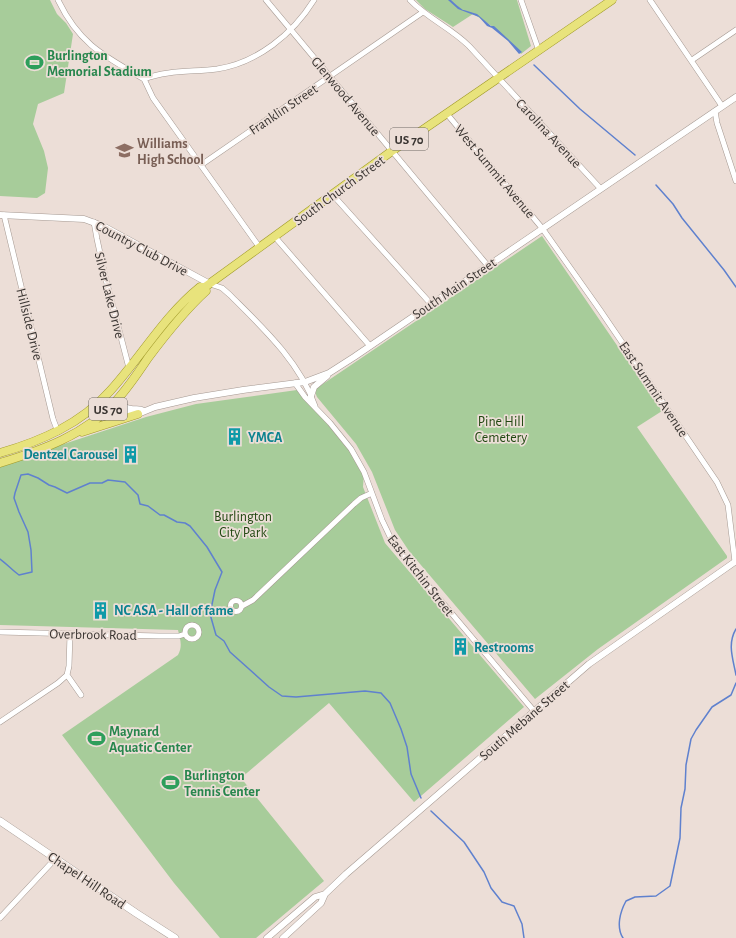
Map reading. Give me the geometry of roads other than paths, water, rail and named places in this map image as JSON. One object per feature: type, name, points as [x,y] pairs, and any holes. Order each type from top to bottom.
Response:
[{"type":"main road","name":"South Church Street","points":[[0,453],[58,432],[72,424],[93,408],[110,392],[172,314],[200,287],[208,285],[392,150],[447,114],[612,0]]},
{"type":"main road","name":"South Church Street","points":[[0,463],[48,447],[75,434],[96,419],[113,404],[175,323],[206,291],[208,285]]},
{"type":"main road","points":[[72,424],[84,421],[106,404],[113,404],[112,398],[125,380],[127,371]]},
{"type":"main road","points":[[75,434],[141,413]]},
{"type":"main road","name":"Chapel Hill Road","points":[[0,820],[175,938]]},
{"type":"street","points":[[58,0],[77,32],[87,42],[102,54],[144,79],[153,98],[260,248]]},
{"type":"street","name":"Glenwood Avenue","points":[[266,0],[488,266]]},
{"type":"street","points":[[144,79],[167,73],[228,67],[265,50],[291,30],[314,0]]},
{"type":"street","name":"Carolina Avenue","points":[[410,0],[423,12],[461,38],[600,188]]},
{"type":"street","points":[[521,0],[539,50]]},
{"type":"street","points":[[650,0],[722,106]]},
{"type":"street","name":"Franklin Street","points":[[201,165],[423,12]]},
{"type":"street","points":[[692,60],[736,30]]},
{"type":"street","name":"South Main Street","points":[[113,404],[114,409],[119,412],[132,415],[155,407],[200,397],[305,382],[333,370],[736,97]]},
{"type":"street","points":[[715,111],[717,123],[736,181]]},
{"type":"street","name":"West Summit Avenue","points":[[447,114],[542,228]]},
{"type":"street","points":[[332,194],[431,304]]},
{"type":"street","name":"Country Club Drive","points":[[2,215],[84,220],[94,222],[208,285]]},
{"type":"street","name":"Hillside Drive","points":[[2,215],[53,418],[58,432]]},
{"type":"street","name":"Silver Lake Drive","points":[[94,222],[127,371]]},
{"type":"street","name":"East Summit Avenue","points":[[542,228],[600,310],[717,482],[728,505],[736,562]]},
{"type":"street","points":[[275,237],[370,346]]},
{"type":"street","name":"East Kitchin Street","points":[[208,285],[222,288],[248,313],[282,351],[305,382],[315,407]]},
{"type":"street","points":[[311,396],[314,387],[333,370]]},
{"type":"street","name":"East Kitchin Street","points":[[295,383],[305,397],[330,423],[351,449],[364,472],[382,520],[394,545],[534,711]]},
{"type":"street","points":[[242,606],[253,600],[354,504],[361,498],[372,493]]},
{"type":"street","name":"South Mebane Street","points":[[267,938],[315,897],[325,894],[589,664],[736,562]]},
{"type":"street","name":"Overbrook Road","points":[[0,632],[179,636],[185,634]]},
{"type":"street","points":[[0,722],[58,683],[67,675],[69,666],[70,634]]},
{"type":"street","points":[[67,675],[81,695]]},
{"type":"street","points":[[0,918],[56,858]]},
{"type":"street","name":"South Mebane Street","points":[[283,938],[321,903],[325,894]]},
{"type":"water","points":[[448,0],[451,0],[463,10],[477,14],[491,26],[494,26],[522,52],[519,54],[508,41],[492,28],[487,26],[479,17],[458,9]]},
{"type":"waterway","points":[[534,65],[580,109],[635,155]]},
{"type":"waterway","points":[[656,185],[673,204],[682,218],[736,287]]},
{"type":"waterway","points":[[0,559],[19,575],[32,572],[28,532],[14,498],[21,475],[28,474],[67,493],[90,483],[102,483],[108,480],[125,482],[138,495],[140,504],[148,506],[160,515],[164,515],[177,522],[185,523],[190,526],[207,547],[222,572],[215,590],[210,614],[216,635],[224,641],[230,652],[269,687],[282,696],[296,697],[365,691],[381,693],[390,703],[401,729],[407,747],[411,774],[421,798]]},
{"type":"waterway","points":[[736,629],[731,646],[736,675]]},
{"type":"waterway","points":[[623,938],[619,924],[622,910],[626,901],[635,897],[656,896],[670,886],[680,838],[681,808],[685,789],[686,765],[691,739],[712,707],[731,695],[736,683]]},
{"type":"waterway","points":[[431,811],[464,842],[484,872],[491,888],[502,902],[514,906],[522,924],[524,938]]},
{"type":"place","name":"Burlington Memorial Stadium","points":[[34,63]]},
{"type":"place","name":"Williams High School","points":[[124,151]]},
{"type":"place","name":"YMCA","points":[[235,437]]},
{"type":"place","name":"Dentzel Carousel","points":[[131,454]]},
{"type":"place","name":"NC ASA - Hall of fame","points":[[101,610]]},
{"type":"place","name":"Restrooms","points":[[461,647]]},
{"type":"place","name":"Maynard Aquatic Center","points":[[96,739]]},
{"type":"place","name":"Burlington Tennis Center","points":[[171,783]]},
{"type":"park label","name":"Pine Hill Cemetery","points":[[501,430]]},
{"type":"park label","name":"Burlington City Park","points":[[243,524]]}]
